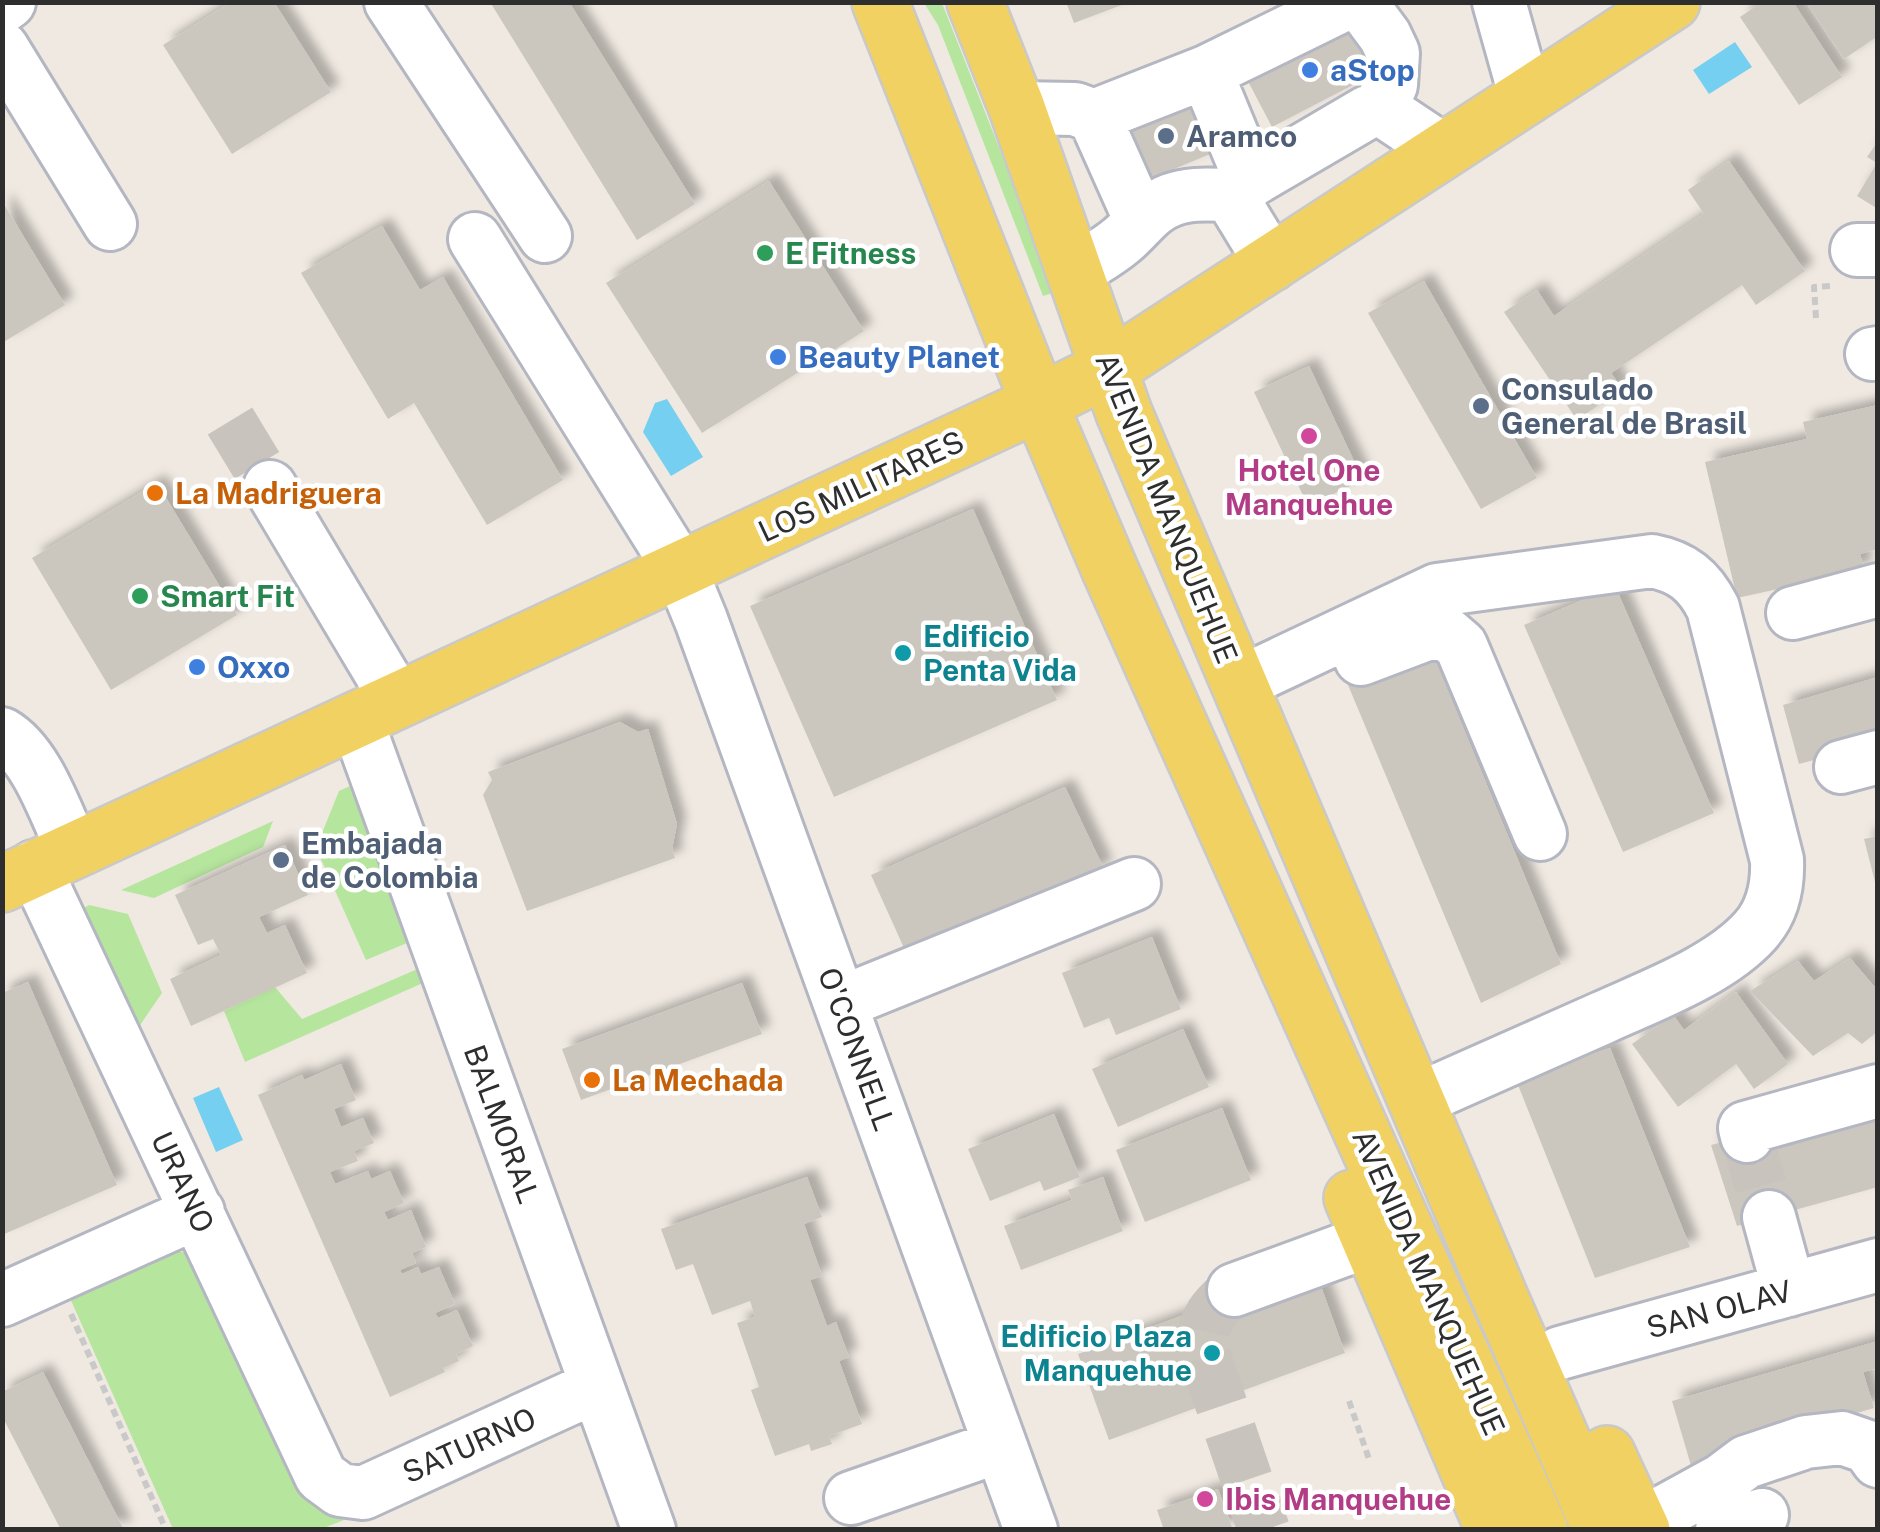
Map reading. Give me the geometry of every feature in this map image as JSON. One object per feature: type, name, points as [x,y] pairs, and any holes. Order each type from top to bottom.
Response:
[{"type":"main road","name":"AVENIDA MANQUEHUE","points":[[880,2],[1118,587],[1540,1530]]},
{"type":"main road","name":"AVENIDA MANQUEHUE","points":[[974,2],[1076,271],[1108,369],[1376,1007],[1628,1528]]},
{"type":"main road","name":"LOS MILITARES","points":[[36,867],[1108,369],[1672,2]]},
{"type":"main road","name":"AVENIDA MANQUEHUE","points":[[1268,924],[1284,1026],[1368,1241],[1494,1530]]},
{"type":"main road","name":"AVENIDA MANQUEHUE","points":[[1376,1007],[1498,1224],[1560,1353],[1628,1528]]},
{"type":"street","points":[[2,6],[9,2]]},
{"type":"street","points":[[392,2],[545,236]]},
{"type":"street","points":[[1499,2],[1526,98]]},
{"type":"street","points":[[1094,116],[1206,72],[1352,4],[1365,9],[1393,54],[1391,85],[1378,110]]},
{"type":"street","points":[[2,48],[110,224]]},
{"type":"street","points":[[1206,72],[1243,188],[1236,206],[1272,264]]},
{"type":"street","points":[[1016,108],[1075,108],[1094,116],[1140,219]]},
{"type":"street","points":[[1076,271],[1127,236],[1152,209],[1191,194],[1243,188],[1368,112],[1387,113],[1444,151]]},
{"type":"street","name":"O'CONNELL","points":[[475,240],[680,569],[1031,1530]]},
{"type":"street","name":"BALMORAL","points":[[270,487],[376,709],[649,1530]]},
{"type":"street","points":[[1244,693],[1437,590],[1652,561],[1682,570],[1706,593],[1713,608],[1777,860],[1775,895],[1767,915],[1738,946],[1688,980],[1426,1096]]},
{"type":"street","points":[[1793,613],[1878,590]]},
{"type":"street","points":[[1244,693],[1427,634],[1447,634],[1461,646],[1540,834]]},
{"type":"street","name":"URANO","points":[[2,734],[28,758],[36,867],[321,1476],[340,1490]]},
{"type":"street","points":[[840,1003],[1134,884]]},
{"type":"street","points":[[1748,1136],[1745,1128],[1878,1091]]},
{"type":"street","points":[[2,1300],[198,1212]]},
{"type":"street","points":[[1769,1217],[1789,1290]]},
{"type":"street","points":[[1234,1290],[1368,1241]]},
{"type":"street","name":"SAN OLAV","points":[[1560,1353],[1878,1266]]},
{"type":"street","name":"SATURNO","points":[[340,1490],[363,1493],[598,1386]]},
{"type":"street","points":[[1628,1528],[1722,1480],[1746,1462],[1806,1442],[1842,1438],[1868,1447],[1878,1461]]},
{"type":"street","points":[[851,1498],[1000,1446]]},
{"type":"path","points":[[54,1276],[166,1530]]},
{"type":"path","points":[[1349,1401],[1370,1462]]},
{"type":"green space","points":[[924,3],[942,3],[1056,292],[1043,296],[938,25]]},
{"type":"green space","points":[[359,782],[419,938],[366,960],[316,848],[339,791]]},
{"type":"green space","points":[[273,821],[263,847],[154,898],[121,890]]},
{"type":"green space","points":[[89,905],[128,914],[162,993],[138,1028],[82,909]]},
{"type":"green space","points":[[429,964],[434,978],[245,1062],[224,1011],[275,987],[302,1019]]},
{"type":"green space","points":[[163,1248],[197,1255],[303,1489],[344,1520],[321,1529],[173,1529],[69,1296]]},
{"type":"water","points":[[1735,42],[1752,67],[1709,94],[1693,70]]},
{"type":"water","points":[[667,399],[703,457],[671,476],[643,432],[655,403]]},
{"type":"water","points":[[219,1087],[243,1140],[216,1152],[193,1098]]},
{"type":"building","points":[[231,2],[274,2],[331,92],[232,154],[163,45]]},
{"type":"building","points":[[490,2],[569,2],[695,204],[637,240]]},
{"type":"building","points":[[1066,2],[1127,2],[1127,3],[1074,23]]},
{"type":"building","points":[[1762,2],[1793,2],[1842,77],[1799,105],[1740,17]]},
{"type":"building","points":[[1806,2],[1878,2],[1878,36],[1844,59]]},
{"type":"building","name":"aStop","points":[[1347,12],[1378,72],[1272,127],[1241,68]]},
{"type":"building","name":"Aramco","points":[[1195,87],[1222,149],[1136,185],[1110,123]]},
{"type":"building","points":[[1878,141],[1878,209],[1857,196],[1877,163],[1867,157]]},
{"type":"building","points":[[1729,161],[1805,271],[1756,305],[1742,285],[1611,373],[1622,389],[1577,420],[1504,312],[1537,290],[1554,316],[1704,214],[1688,190]]},
{"type":"building","points":[[769,181],[864,331],[702,433],[606,283]]},
{"type":"building","points":[[2,201],[65,305],[2,343]]},
{"type":"building","points":[[382,226],[420,290],[443,277],[563,480],[487,525],[414,403],[388,419],[301,273]]},
{"type":"building","points":[[1424,281],[1537,478],[1481,509],[1368,313]]},
{"type":"building","name":"Hotel One Manquehue","points":[[1309,366],[1363,480],[1308,506],[1254,392]]},
{"type":"building","points":[[1878,405],[1878,549],[1860,554],[1864,570],[1737,598],[1705,462],[1807,439],[1803,422]]},
{"type":"building","points":[[157,483],[237,615],[111,690],[32,558]]},
{"type":"building","name":"Edificio Penta Vida","points":[[973,509],[1057,700],[834,797],[750,606]]},
{"type":"building","points":[[1615,586],[1714,813],[1623,852],[1524,625]]},
{"type":"building","points":[[1429,645],[1561,964],[1481,1003],[1348,685]]},
{"type":"building","points":[[1878,677],[1878,743],[1799,764],[1783,705]]},
{"type":"building","points":[[620,722],[638,732],[648,729],[677,824],[672,849],[675,858],[527,911],[483,795],[492,780],[488,772]]},
{"type":"building","points":[[1065,787],[1104,869],[909,959],[871,875]]},
{"type":"building","points":[[1878,836],[1878,886],[1876,886],[1864,839]]},
{"type":"building","points":[[285,845],[308,895],[259,917],[267,933],[285,925],[307,973],[191,1026],[170,979],[221,955],[213,939],[198,945],[175,895]]},
{"type":"building","points":[[1152,937],[1181,1009],[1116,1035],[1109,1018],[1084,1028],[1062,973]]},
{"type":"building","points":[[1850,958],[1878,991],[1878,1031],[1862,1044],[1848,1033],[1813,1056],[1750,991],[1798,961],[1814,981]]},
{"type":"building","points":[[28,982],[117,1185],[2,1235],[2,993]]},
{"type":"building","points":[[742,983],[762,1034],[581,1100],[562,1049]]},
{"type":"building","points":[[1736,992],[1788,1064],[1754,1089],[1736,1064],[1678,1107],[1632,1044],[1673,1015],[1684,1030]]},
{"type":"building","points":[[1183,1029],[1209,1087],[1118,1127],[1092,1069]]},
{"type":"building","points":[[1610,1048],[1690,1247],[1595,1278],[1516,1080]]},
{"type":"building","points":[[341,1064],[356,1100],[334,1109],[341,1127],[363,1118],[374,1143],[354,1151],[358,1161],[330,1172],[335,1184],[368,1171],[371,1179],[390,1171],[404,1203],[384,1212],[388,1220],[411,1210],[426,1247],[412,1253],[416,1263],[400,1270],[402,1274],[418,1267],[421,1274],[439,1267],[455,1304],[435,1313],[438,1318],[457,1310],[473,1346],[456,1354],[459,1361],[443,1368],[445,1372],[390,1397],[258,1095],[302,1075],[304,1080]]},
{"type":"building","points":[[1878,1102],[1878,1187],[1737,1226],[1711,1145]]},
{"type":"building","points":[[1222,1108],[1251,1180],[1145,1222],[1116,1150]]},
{"type":"building","points":[[1054,1114],[1080,1177],[1044,1191],[1040,1181],[990,1201],[968,1149]]},
{"type":"building","points":[[807,1177],[822,1217],[804,1224],[822,1276],[810,1280],[827,1326],[836,1322],[849,1357],[839,1361],[862,1424],[829,1436],[832,1444],[811,1451],[809,1444],[775,1456],[751,1390],[759,1387],[737,1323],[755,1317],[750,1301],[712,1315],[693,1264],[676,1270],[661,1229]]},
{"type":"building","points":[[1103,1177],[1123,1231],[1021,1270],[1004,1226],[1072,1200],[1068,1190]]},
{"type":"building","name":"Edificio Plaza Manquehue","points":[[1314,1267],[1345,1353],[1109,1440],[1078,1354]]},
{"type":"building","points":[[1878,1341],[1878,1368],[1863,1372],[1874,1408],[1771,1438],[1692,1469],[1672,1401]]},
{"type":"building","points":[[43,1372],[124,1530],[61,1530],[2,1416],[2,1392]]},
{"type":"building","name":"Ibis Manquehue","points":[[1218,1489],[1233,1530],[1164,1530],[1157,1510]]},
{"type":"tunnel","points":[[230,421],[270,487]]},
{"type":"tunnel","points":[[1747,1136],[1769,1217]]},
{"type":"tunnel","points":[[1234,1290],[1210,1315],[1202,1348],[1264,1530]]},
{"type":"place","name":"aStop","points":[[1310,70]]},
{"type":"place","name":"Aramco","points":[[1166,136]]},
{"type":"place","name":"E Fitness","points":[[765,253]]},
{"type":"place","name":"Beauty Planet","points":[[778,357]]},
{"type":"place","name":"Consulado General de Brasil","points":[[1481,406]]},
{"type":"place","name":"Hotel One Manquehue","points":[[1309,436]]},
{"type":"place","name":"La Madriguera","points":[[155,493]]},
{"type":"place","name":"Smart Fit","points":[[140,596]]},
{"type":"place","name":"Edificio Penta Vida","points":[[903,653]]},
{"type":"place","name":"Oxxo","points":[[197,667]]},
{"type":"place","name":"Embajada de Colombia","points":[[281,860]]},
{"type":"place","name":"La Mechada","points":[[592,1080]]},
{"type":"place","name":"Edificio Plaza Manquehue","points":[[1212,1353]]},
{"type":"place","name":"Ibis Manquehue","points":[[1205,1499]]}]
